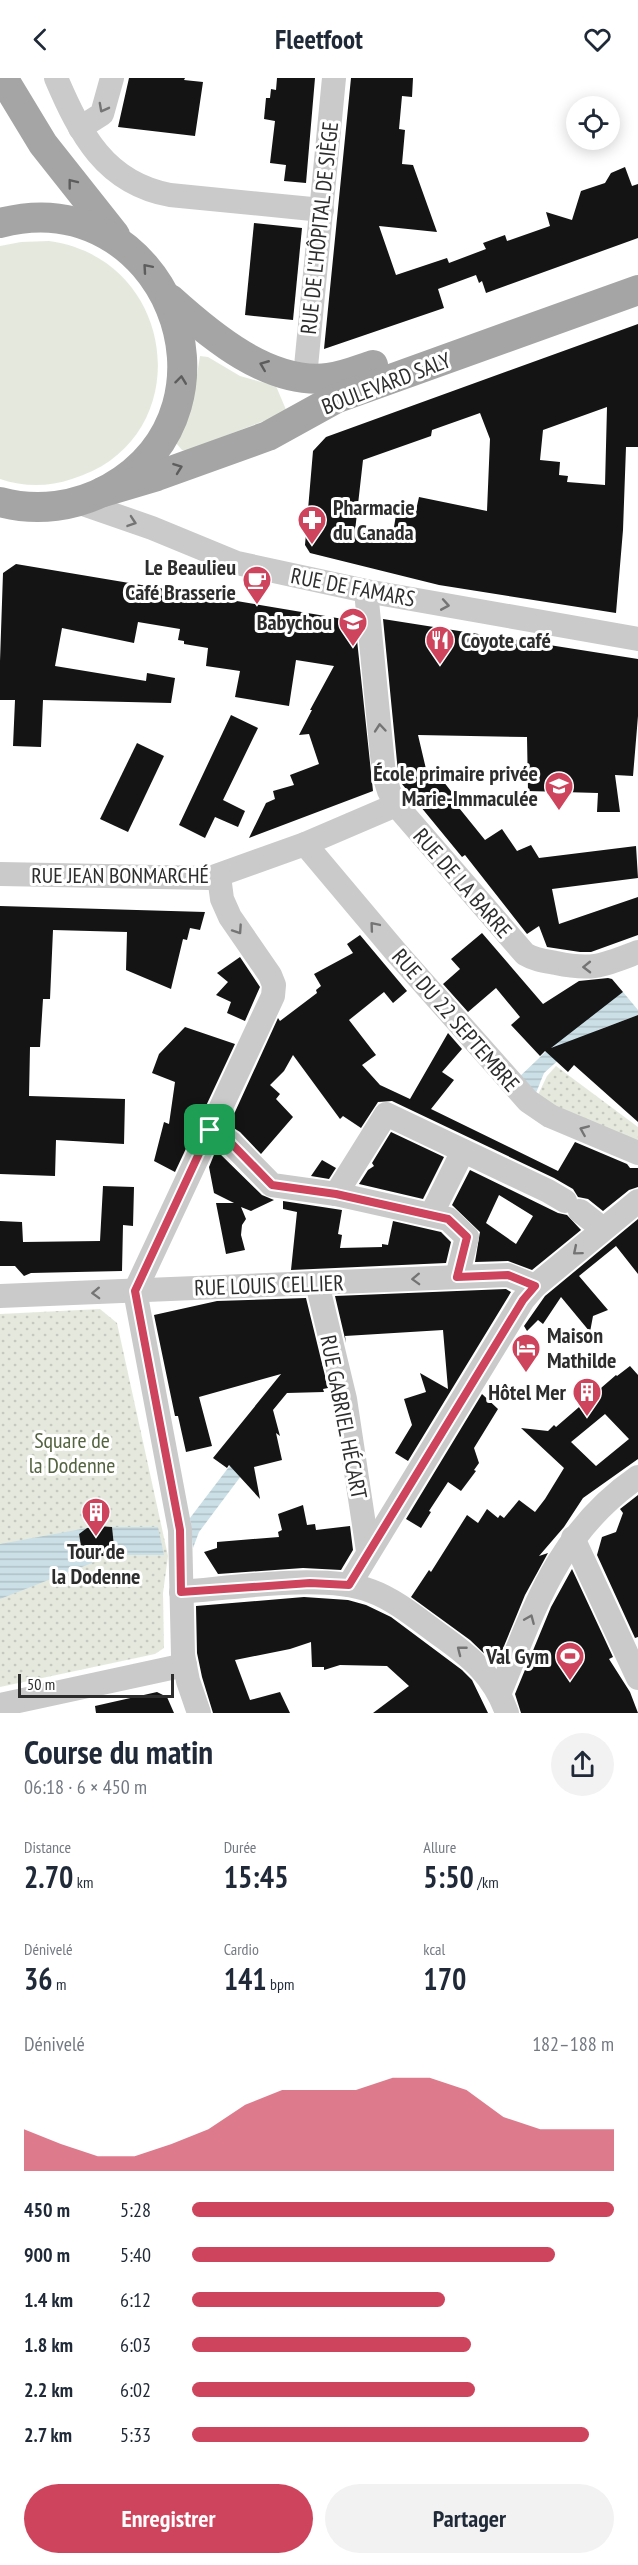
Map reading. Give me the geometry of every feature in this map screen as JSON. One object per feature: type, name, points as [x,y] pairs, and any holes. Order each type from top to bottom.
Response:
[{"type":"main road","points":[[3,78],[56,162],[122,245],[147,267],[166,295],[174,314],[182,347],[182,381],[176,407],[165,432],[150,454],[126,478],[90,497]]},
{"type":"main road","points":[[0,223],[33,218],[60,219],[92,228],[122,245]]},
{"type":"main road","name":"BOULEVARD SALY","points":[[166,295],[208,333],[242,355],[275,369],[305,377],[327,378],[351,372],[638,269]]},
{"type":"main road","name":"BOULEVARD SALY","points":[[12,505],[51,507],[157,476],[268,436],[334,399],[638,290]]},
{"type":"main road","points":[[0,529],[12,505]]},
{"type":"street","points":[[56,78],[80,128],[99,155],[117,174],[147,189],[170,195],[322,210]]},
{"type":"street","points":[[80,128],[102,114],[112,78]]},
{"type":"street","name":"RUE DE L'HÔPITAL DE SIÈGE","points":[[305,377],[334,78]]},
{"type":"street","name":"RUE DE FAMARS","points":[[90,497],[152,528],[237,563],[366,591],[638,639]]},
{"type":"street","name":"RUE DE LA BARRE","points":[[366,591],[384,775],[396,805],[520,949],[534,959],[591,968],[638,952]]},
{"type":"street","name":"RUE JEAN BONMARCHÉ","points":[[0,874],[195,879],[219,876],[305,844],[396,805]]},
{"type":"street","name":"RUE DU 22 SEPTEMBRE","points":[[305,844],[395,951],[528,1101],[550,1116],[638,1153]]},
{"type":"street","points":[[199,1713],[184,1665],[181,1632],[180,1530],[135,1291],[271,1003],[274,991],[270,975],[225,908],[219,876]]},
{"type":"street","points":[[336,1194],[386,1114],[548,1191],[573,1206],[603,1229]]},
{"type":"street","points":[[210,1130],[230,1142],[272,1185],[336,1194],[448,1219],[467,1237],[457,1277]]},
{"type":"street","points":[[431,1215],[463,1151]]},
{"type":"street","points":[[349,1585],[523,1300],[535,1286],[638,1201]]},
{"type":"street","name":"RUE LOUIS CELLIER","points":[[0,1296],[508,1275],[535,1286]]},
{"type":"street","name":"RUE GABRIEL HÉCART","points":[[317,1283],[345,1399],[368,1551]]},
{"type":"street","points":[[503,1702],[546,1581],[573,1538],[604,1504],[638,1477]]},
{"type":"street","points":[[573,1538],[638,1678]]},
{"type":"street","points":[[181,1592],[310,1583],[349,1585],[380,1594],[456,1646],[475,1662],[503,1702]]},
{"type":"street","points":[[0,1706],[184,1665]]},
{"type":"green space","points":[[49,241],[93,255],[126,280],[147,314],[157,352],[155,392],[140,428],[113,459],[63,482],[27,485],[0,479],[0,246],[21,242]]},
{"type":"green space","points":[[200,356],[208,357],[240,376],[276,386],[287,412],[186,451],[182,450],[176,443],[194,393]]},
{"type":"green space","points":[[556,1066],[638,1127],[638,1148],[536,1099],[547,1076]]},
{"type":"green space","name":"Square de la Dodenne","points":[[100,1309],[117,1323],[168,1556],[163,1593],[164,1648],[155,1654],[0,1687],[0,1314]]},
{"type":"shaded area","points":[[623,992],[638,1010],[638,1015],[598,1030],[563,1056],[544,1073],[536,1093],[517,1079],[578,1021]]},
{"type":"shaded area","points":[[263,1422],[274,1432],[199,1532],[193,1548],[190,1518]]},
{"type":"shaded area","points":[[112,1527],[158,1527],[164,1555],[115,1555]]},
{"type":"shaded area","points":[[87,1528],[79,1535],[82,1551],[97,1561],[0,1599],[0,1544]]},
{"type":"building","points":[[129,78],[185,78],[184,80],[203,82],[195,136],[118,127]]},
{"type":"building","points":[[277,78],[315,78],[306,183],[284,181],[286,165],[270,163],[275,121],[264,119],[266,98],[270,98],[271,89],[276,90]]},
{"type":"building","points":[[351,78],[413,78],[412,97],[402,96],[399,129],[405,130],[402,164],[413,165],[437,232],[379,226],[396,275],[447,258],[449,263],[486,249],[483,243],[505,235],[507,241],[550,226],[546,212],[572,220],[581,191],[605,183],[611,173],[625,167],[632,186],[638,184],[638,238],[486,293],[482,281],[479,283],[476,275],[438,289],[444,308],[324,349]]},
{"type":"building","points":[[254,223],[302,228],[293,320],[245,315]]},
{"type":"building","points":[[638,324],[638,447],[626,447],[623,530],[616,613],[439,585],[310,553],[305,545],[313,451],[326,437]],"holes":[[[607,407],[605,485],[567,482],[568,476],[559,475],[560,462],[540,460],[543,430]],[[480,413],[490,439],[487,511],[419,497],[416,510],[396,515],[392,539],[355,531],[363,460],[431,436],[432,430]]]},
{"type":"building","points":[[16,564],[355,621],[373,791],[249,838],[266,803],[275,799],[273,791],[294,785],[290,775],[319,764],[309,734],[299,735],[334,666],[296,660],[289,706],[235,697],[240,671],[206,666],[208,648],[184,644],[184,641],[178,640],[180,629],[138,622],[134,643],[62,628],[55,666],[146,681],[147,673],[175,678],[171,703],[43,700],[41,747],[13,746],[15,700],[0,700],[0,661],[3,573]]},
{"type":"building","points":[[383,619],[638,659],[638,716],[633,776],[615,775],[620,812],[597,812],[598,793],[528,791],[527,737],[418,735],[426,769],[439,784],[443,781],[454,795],[451,798],[485,840],[502,829],[517,851],[531,845],[539,858],[636,846],[638,878],[552,889],[559,924],[638,897],[638,935],[591,952],[547,947],[539,926],[527,934],[465,855],[462,857],[402,784],[398,772]]},
{"type":"building","points":[[231,715],[258,728],[223,800],[245,811],[238,827],[215,817],[205,838],[179,825]]},
{"type":"building","points":[[137,743],[164,756],[128,832],[100,819]]},
{"type":"building","points":[[0,906],[205,912],[200,930],[190,928],[187,940],[183,939],[171,989],[126,970],[127,932],[53,930],[50,999],[43,999],[40,1047],[30,1047],[29,1096],[125,1099],[124,1144],[56,1140],[55,1176],[0,1174]]},
{"type":"building","points":[[482,933],[543,1004],[579,981],[612,979],[623,992],[551,1048],[638,1015],[638,1122],[574,1065],[568,1072],[545,1051],[540,1056],[511,1025],[520,1017],[496,988],[468,1012],[443,984],[460,969],[451,959]]},
{"type":"building","points":[[360,935],[407,991],[393,1003],[384,992],[349,1020],[376,1055],[362,1065],[380,1085],[410,1099],[448,1033],[462,1049],[442,1072],[454,1080],[431,1109],[558,1171],[575,1142],[627,1164],[630,1168],[638,1168],[638,1187],[629,1190],[603,1211],[588,1199],[578,1197],[573,1189],[554,1178],[392,1101],[378,1102],[361,1128],[343,1116],[340,1119],[293,1055],[284,1071],[270,1085],[280,1094],[276,1099],[293,1117],[261,1154],[240,1132],[229,1125],[278,1018],[280,1021],[317,993],[316,990],[321,986],[314,974],[353,953],[347,944]]},
{"type":"building","points":[[240,957],[260,987],[245,1021],[227,1013],[231,1002],[216,995],[228,982],[217,973]]},
{"type":"building","points":[[185,1027],[235,1044],[175,1172],[154,1161],[164,1122],[169,1124],[175,1082],[152,1073],[159,1054]]},
{"type":"building","points":[[391,1132],[444,1157],[423,1199],[359,1184],[368,1170],[374,1166],[372,1163]]},
{"type":"building","points":[[216,1150],[262,1195],[274,1200],[251,1211],[241,1207],[246,1219],[242,1225],[241,1235],[245,1250],[226,1254],[216,1203],[234,1203],[214,1193],[209,1167]]},
{"type":"building","points":[[322,1160],[336,1168],[329,1179],[311,1176]]},
{"type":"building","points":[[470,1170],[558,1213],[567,1215],[581,1230],[532,1270],[508,1261],[475,1262],[480,1232],[452,1205]],"holes":[[[499,1195],[533,1216],[516,1244],[486,1223]]]},
{"type":"building","points":[[103,1186],[134,1187],[133,1226],[123,1225],[122,1271],[31,1273],[24,1276],[15,1266],[0,1266],[0,1221],[22,1222],[23,1242],[100,1241]]},
{"type":"building","points":[[283,1201],[342,1210],[338,1234],[342,1235],[340,1248],[388,1245],[393,1221],[441,1232],[451,1242],[446,1263],[291,1270],[297,1212],[283,1209]]},
{"type":"building","points":[[638,1219],[638,1274],[616,1246],[579,1276],[608,1310],[593,1316],[590,1332],[561,1297],[543,1324],[538,1320],[527,1331],[524,1326],[545,1296]]},
{"type":"building","points":[[506,1289],[511,1292],[408,1461],[395,1453],[412,1425],[404,1399],[426,1392],[420,1373],[448,1389],[443,1330],[345,1336],[346,1343],[335,1296]]},
{"type":"building","points":[[306,1298],[328,1388],[323,1389],[324,1392],[287,1393],[273,1410],[280,1436],[276,1433],[282,1460],[254,1467],[260,1499],[229,1465],[227,1468],[213,1458],[281,1374],[199,1397],[212,1446],[186,1452],[178,1416],[175,1416],[154,1315],[217,1301]]},
{"type":"building","points":[[630,1366],[638,1375],[638,1459],[583,1498],[564,1527],[539,1556],[548,1553],[525,1595],[497,1663],[494,1663],[470,1640],[411,1597],[429,1570],[431,1572],[467,1515],[478,1523],[487,1509],[498,1518],[500,1515],[504,1518],[519,1500],[535,1512],[545,1499],[564,1468],[521,1428],[548,1431],[554,1425],[556,1427]],"holes":[[[605,1414],[629,1439],[596,1466],[571,1442]]]},
{"type":"building","points":[[482,1394],[498,1409],[474,1448],[479,1463],[474,1470],[476,1471],[461,1491],[448,1482],[421,1528],[406,1519]]},
{"type":"building","points":[[638,1495],[638,1637],[635,1638],[597,1555],[602,1537],[616,1532],[623,1513],[620,1509]]},
{"type":"building","points":[[303,1505],[307,1525],[315,1524],[316,1530],[350,1526],[353,1550],[341,1570],[303,1568],[218,1574],[204,1552],[217,1548],[217,1542],[279,1537],[278,1532],[282,1530],[278,1514]]},
{"type":"building","name":"Tour de la Dodenne","points":[[112,1527],[115,1556],[94,1556],[82,1552],[79,1534],[87,1528]]},
{"type":"building","points":[[572,1569],[613,1657],[609,1659],[630,1692],[638,1713],[521,1713],[515,1694],[551,1607]]},
{"type":"building","points":[[304,1597],[348,1600],[366,1605],[391,1617],[462,1670],[472,1680],[488,1713],[373,1713],[409,1686],[387,1666],[340,1665],[324,1670],[324,1667],[312,1667],[311,1642],[290,1649],[235,1660],[250,1700],[280,1692],[290,1713],[213,1713],[197,1653],[196,1606]]},
{"type":"building","points":[[157,1692],[167,1697],[174,1713],[96,1713],[95,1706]]},
{"type":"place","name":"Pharmacie du Canada","points":[[312,546]]},
{"type":"place","name":"Le Beaulieu Café Brasserie","points":[[257,606]]},
{"type":"place","name":"Babychou","points":[[353,648]]},
{"type":"place","name":"Coyote café","points":[[440,666]]},
{"type":"place","name":"École primaire privée Marie-Immaculée","points":[[559,812]]},
{"type":"place","name":"Maison Mathilde","points":[[526,1374]]},
{"type":"place","name":"Hôtel Mer","points":[[587,1418]]},
{"type":"place","name":"Tour de la Dodenne","points":[[96,1538]]},
{"type":"place","name":"Val Gym","points":[[570,1682]]},
{"type":"route","points":[[210,1130],[230,1142],[272,1185],[336,1194],[448,1219],[467,1237],[457,1277],[508,1275],[535,1286],[523,1300],[349,1585],[321,1582],[181,1592],[182,1541],[135,1291],[210,1130]]}]
